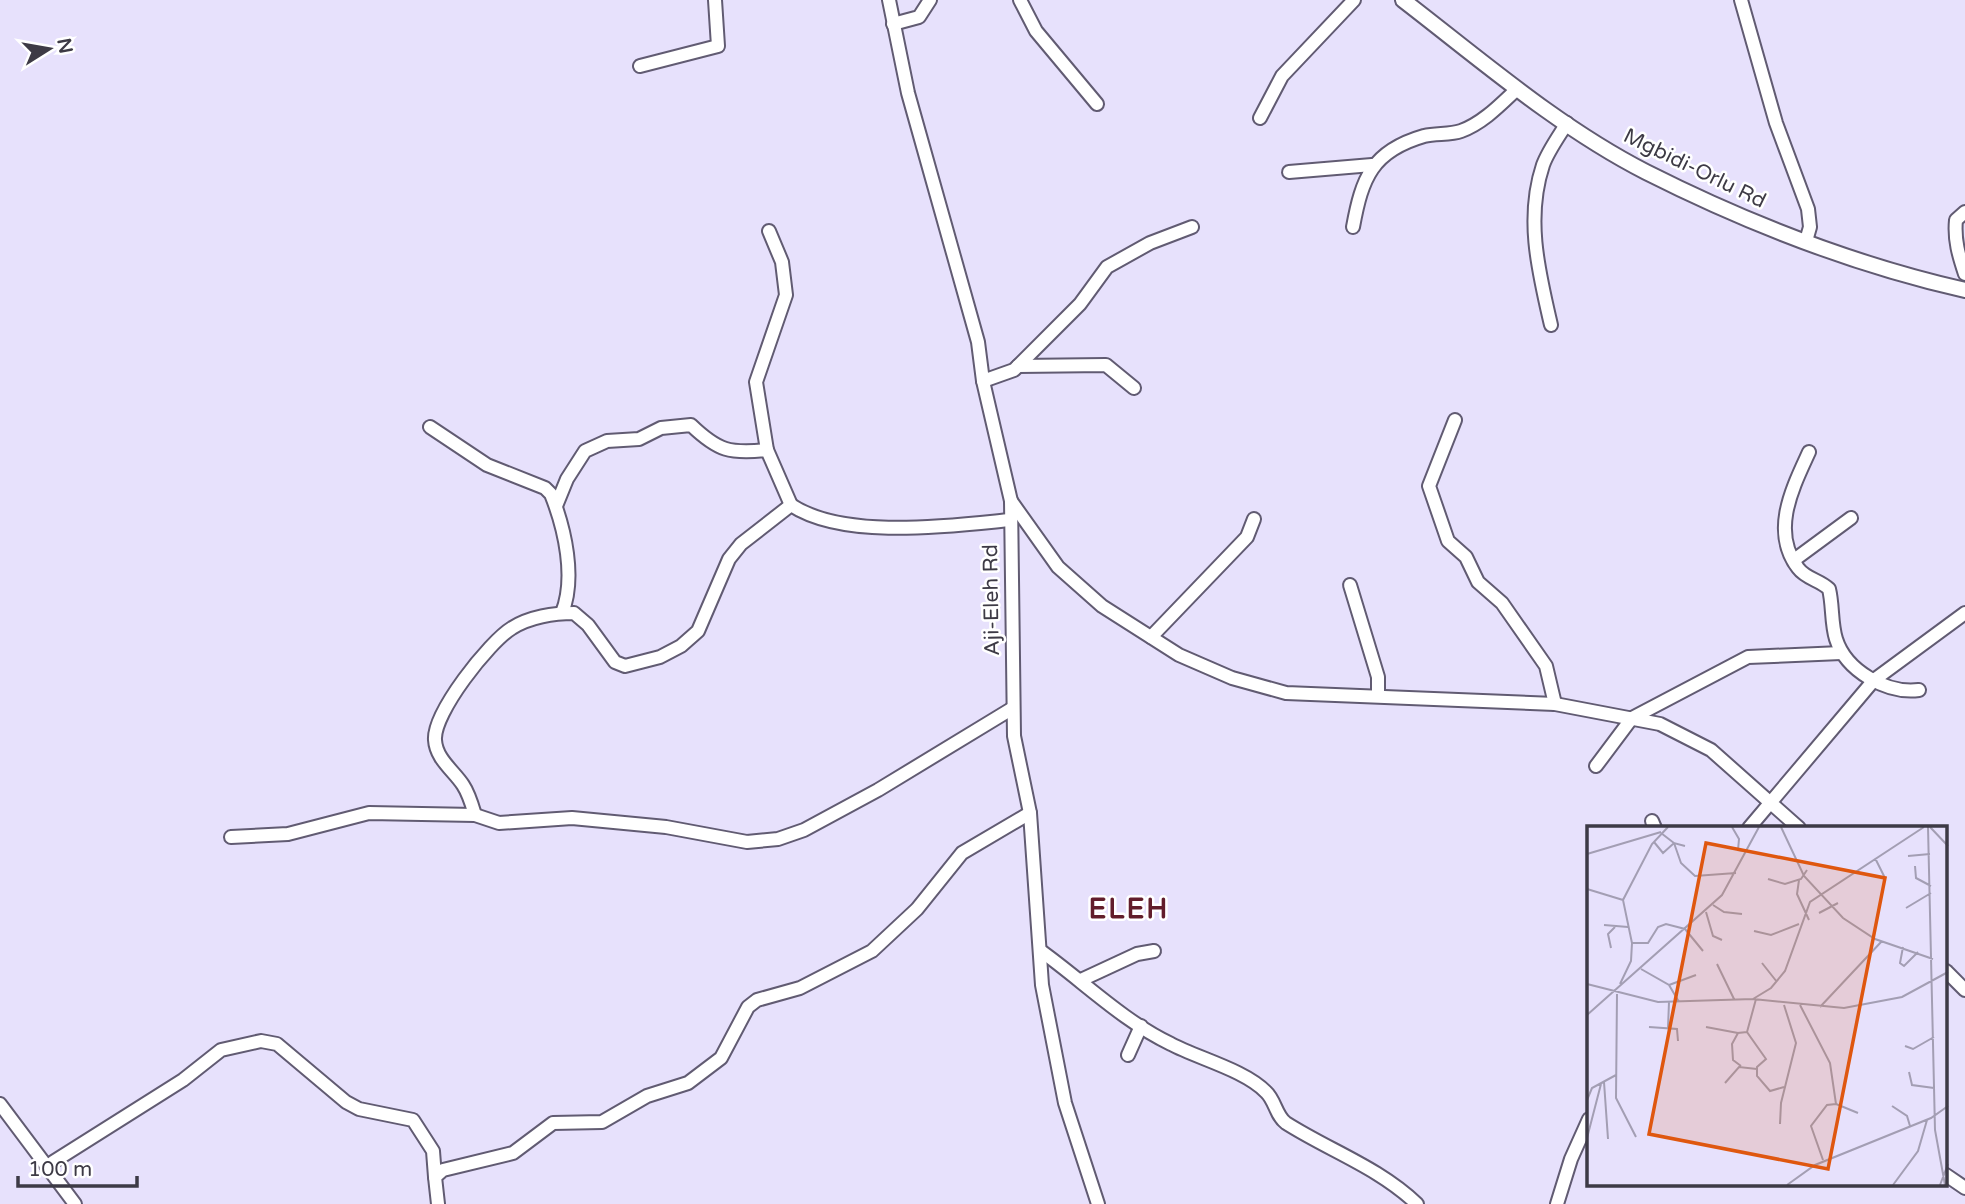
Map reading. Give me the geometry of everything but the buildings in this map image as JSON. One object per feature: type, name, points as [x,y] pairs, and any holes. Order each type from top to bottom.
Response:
[{"type":"main road","name":"Mgbidi-Orlu Rd","points":[[1403,0],[1517,89],[1645,171],[1806,241],[1901,275],[1965,290]]},
{"type":"street","points":[[640,66],[718,46],[715,0]]},
{"type":"street","name":"Aji-Eleh Rd","points":[[889,0],[908,93],[978,342],[983,381],[1011,501],[1014,736],[1030,813],[1042,985],[1065,1103],[1098,1204]]},
{"type":"street","points":[[893,24],[919,17],[930,0]]},
{"type":"street","points":[[1020,0],[1036,31],[1097,104]]},
{"type":"street","points":[[1259,118],[1282,76],[1354,0]]},
{"type":"street","points":[[1741,0],[1776,123],[1808,209],[1810,227],[1806,241]]},
{"type":"street","points":[[1289,172],[1372,165],[1398,146],[1425,136],[1461,131],[1496,110],[1517,89]]},
{"type":"street","points":[[1551,325],[1534,249],[1536,205],[1544,165],[1567,123]]},
{"type":"street","points":[[1353,227],[1358,201],[1372,165]]},
{"type":"street","points":[[1965,212],[1956,220],[1955,230],[1957,250],[1965,274]]},
{"type":"street","points":[[983,381],[1018,366],[1080,304],[1107,267],[1150,243],[1192,227]]},
{"type":"street","points":[[769,231],[782,262],[786,295],[756,382],[767,450],[791,505],[804,514],[852,526],[915,526],[1010,520]]},
{"type":"street","points":[[1018,366],[1106,365],[1133,388]]},
{"type":"street","points":[[1455,420],[1444,441],[1429,486],[1448,541],[1466,557],[1478,582],[1502,603],[1546,666],[1555,704]]},
{"type":"street","points":[[556,506],[567,479],[585,451],[607,441],[639,439],[661,428],[691,425],[711,444],[742,453],[767,450]]},
{"type":"street","points":[[430,427],[487,466],[545,488],[556,506],[568,568],[566,602],[562,613]]},
{"type":"street","points":[[1809,452],[1788,498],[1784,532],[1794,560],[1803,573],[1822,582],[1829,589],[1835,636],[1841,653],[1874,680],[1893,690],[1920,690]]},
{"type":"street","points":[[1011,501],[1058,567],[1102,606],[1179,655],[1232,678],[1286,693],[1555,704],[1660,724],[1712,750],[1797,826]]},
{"type":"street","points":[[475,815],[463,784],[437,750],[435,732],[440,719],[493,642],[513,627],[562,613],[574,613],[588,625],[615,662],[625,666],[660,657],[681,646],[698,631],[729,559],[741,544],[791,505]]},
{"type":"street","points":[[1794,560],[1851,518]]},
{"type":"street","points":[[1151,637],[1248,537],[1254,519]]},
{"type":"street","points":[[1350,585],[1378,677],[1378,695]]},
{"type":"street","points":[[1751,826],[1772,804],[1842,714],[1874,680],[1965,613]]},
{"type":"street","points":[[1596,766],[1632,718],[1748,657],[1841,653]]},
{"type":"street","points":[[231,837],[288,834],[369,813],[475,815],[499,823],[572,818],[666,827],[747,842],[778,839],[804,830],[878,790],[1013,708]]},
{"type":"street","points":[[435,1177],[443,1170],[513,1153],[553,1123],[601,1122],[647,1096],[688,1083],[721,1058],[748,1007],[757,1000],[800,988],[872,951],[917,909],[962,853],[1030,813]]},
{"type":"street","points":[[1041,951],[1122,1015],[1170,1044],[1222,1066],[1266,1092],[1282,1120],[1356,1159],[1398,1186],[1417,1204]]},
{"type":"street","points":[[1081,980],[1137,954],[1154,951]]},
{"type":"street","points":[[1948,973],[1965,990]]},
{"type":"street","points":[[1128,1055],[1141,1026]]},
{"type":"street","points":[[53,1162],[183,1080],[221,1049],[261,1041],[277,1044],[359,1109],[413,1120],[433,1151],[438,1204]]},
{"type":"street","points":[[0,1104],[75,1204]]},
{"type":"street","points":[[1557,1204],[1571,1159],[1587,1123]]},
{"type":"street","points":[[1948,1176],[1965,1188]]},
{"type":"district","name":"ELEH","points":[[1129,908]]}]
